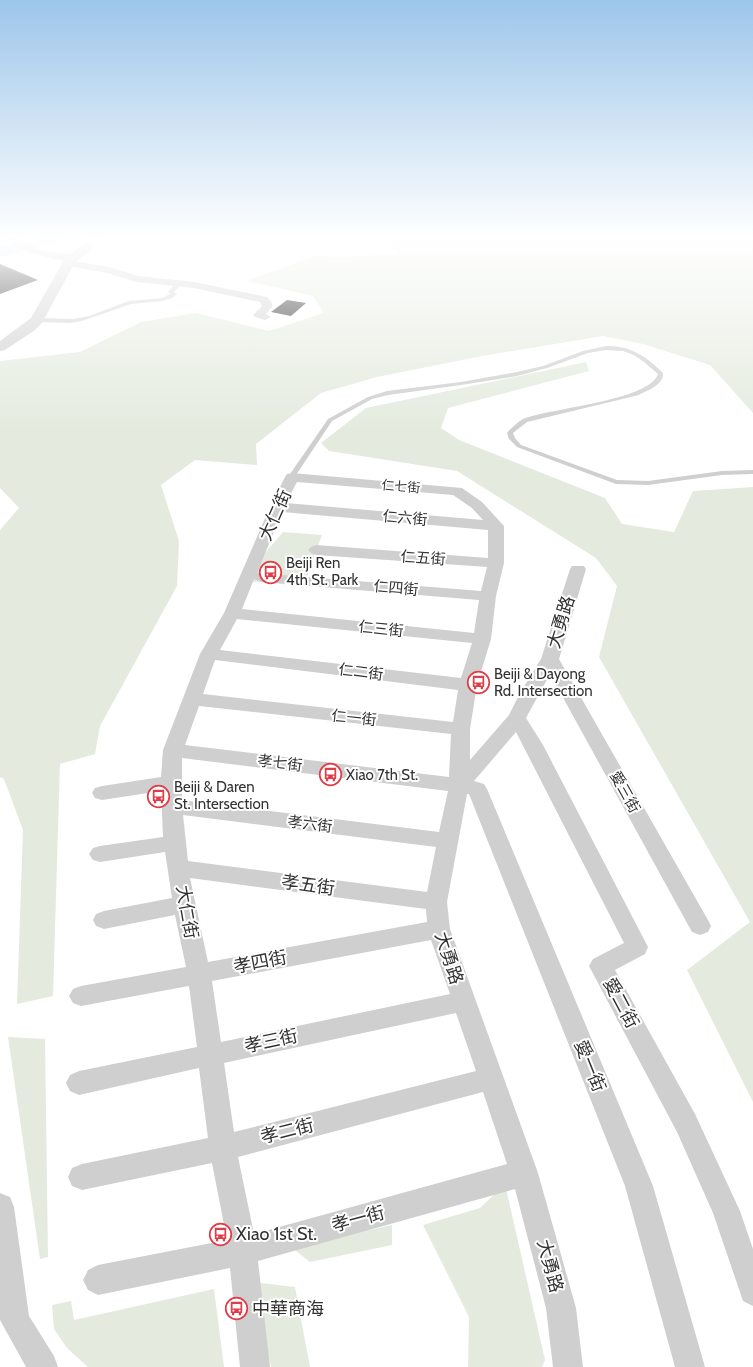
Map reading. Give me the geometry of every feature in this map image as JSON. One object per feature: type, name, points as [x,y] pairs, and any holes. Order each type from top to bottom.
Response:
[{"type":"street","points":[[0,347],[30,327],[37,320],[46,303]]},
{"type":"street","points":[[264,317],[259,315],[267,307],[267,303]]},
{"type":"street","name":"大仁街","points":[[255,1367],[243,1250],[222,1148],[211,1054],[199,974],[184,905],[180,868],[174,843],[171,783],[173,750],[209,654],[232,613],[277,507],[292,478]]},
{"type":"street","name":"仁七街","points":[[292,478],[458,491],[477,505],[496,526]]},
{"type":"street","name":"仁六街","points":[[277,507],[496,526]]},
{"type":"street","points":[[459,785],[461,730],[468,685],[482,639],[488,596],[496,563],[496,526]]},
{"type":"street","name":"仁五街","points":[[316,550],[496,563]]},
{"type":"street","name":"大勇路","points":[[568,1367],[561,1308],[524,1173],[438,929],[436,902],[459,785],[517,718],[528,693],[550,659],[578,569]]},
{"type":"street","name":"仁四街","points":[[261,577],[488,596]]},
{"type":"street","name":"仁三街","points":[[232,613],[482,639]]},
{"type":"street","name":"仁二街","points":[[209,654],[468,685]]},
{"type":"street","name":"愛三街","points":[[550,659],[700,926]]},
{"type":"street","name":"仁一街","points":[[191,700],[461,730]]},
{"type":"street","name":"愛二街","points":[[517,718],[533,745],[637,947],[601,966],[686,1123],[726,1211],[753,1291]]},
{"type":"street","name":"孝七街","points":[[173,750],[459,785]]},
{"type":"street","points":[[102,793],[171,783]]},
{"type":"street","name":"愛一街","points":[[459,785],[477,789],[639,1186],[690,1367]]},
{"type":"street","name":"孝六街","points":[[171,806],[449,841]]},
{"type":"street","points":[[100,854],[174,843]]},
{"type":"street","name":"孝五街","points":[[180,868],[436,902]]},
{"type":"street","points":[[104,920],[184,905]]},
{"type":"street","name":"孝四街","points":[[81,996],[438,929]]},
{"type":"street","name":"孝三街","points":[[79,1083],[463,1001]]},
{"type":"street","name":"孝二街","points":[[82,1177],[222,1148],[490,1079]]},
{"type":"street","name":"孝一街","points":[[98,1280],[243,1250],[524,1173]]},
{"type":"street","points":[[0,1207],[15,1320],[40,1367]]},
{"type":"lane","points":[[37,320],[74,320],[100,314],[118,305],[129,303]]},
{"type":"lane","points":[[292,478],[330,420],[370,398],[387,393],[536,370],[595,350],[606,348],[619,348],[639,354],[661,374],[658,380],[637,394],[525,421],[510,433],[512,440],[519,446],[616,482],[648,483],[722,473],[753,472]]},
{"type":"shaded area","points":[[317,303],[753,303],[753,413],[710,365],[643,344],[603,336],[482,356],[377,377],[321,393],[256,444],[257,465],[195,460],[161,485],[179,541],[177,586],[100,726],[95,754],[60,764],[53,996],[17,1004],[23,830],[4,779],[0,777],[0,530],[19,508],[0,488],[0,361],[80,352],[141,322],[196,313],[269,331],[324,313]]},
{"type":"shaded area","points":[[586,362],[589,371],[448,408],[441,428],[459,440],[605,498],[622,524],[674,532],[693,491],[753,487],[753,1102],[687,970],[750,922],[599,657],[617,586],[596,558],[457,471],[329,451],[321,443],[366,408]]},
{"type":"shaded area","points":[[283,532],[322,535],[306,581],[240,582]]},
{"type":"shaded area","points":[[8,1037],[45,1039],[48,1257],[40,1259]]},
{"type":"shaded area","points":[[505,1184],[545,1360],[542,1367],[468,1367],[469,1317],[423,1225],[480,1208]]},
{"type":"shaded area","points":[[392,1225],[392,1245],[310,1262],[291,1247]]},
{"type":"shaded area","points":[[252,1282],[295,1287],[310,1367],[271,1367]]},
{"type":"shaded area","points":[[214,1289],[224,1367],[88,1367],[67,1348],[54,1329],[52,1305],[71,1301],[74,1320]]},
{"type":"building","points":[[283,303],[306,303],[291,316],[271,312]]},
{"type":"place","name":"Beiji Ren 4th St. Park","points":[[271,572]]},
{"type":"place","name":"Beiji & Dayong Rd. Intersection","points":[[478,683]]},
{"type":"place","name":"Xiao 7th St.","points":[[330,775]]},
{"type":"place","name":"Beiji & Daren St. Intersection","points":[[159,796]]},
{"type":"place","name":"Xiao 1st St.","points":[[221,1234]]},
{"type":"place","name":"中華商海","points":[[236,1309]]}]
